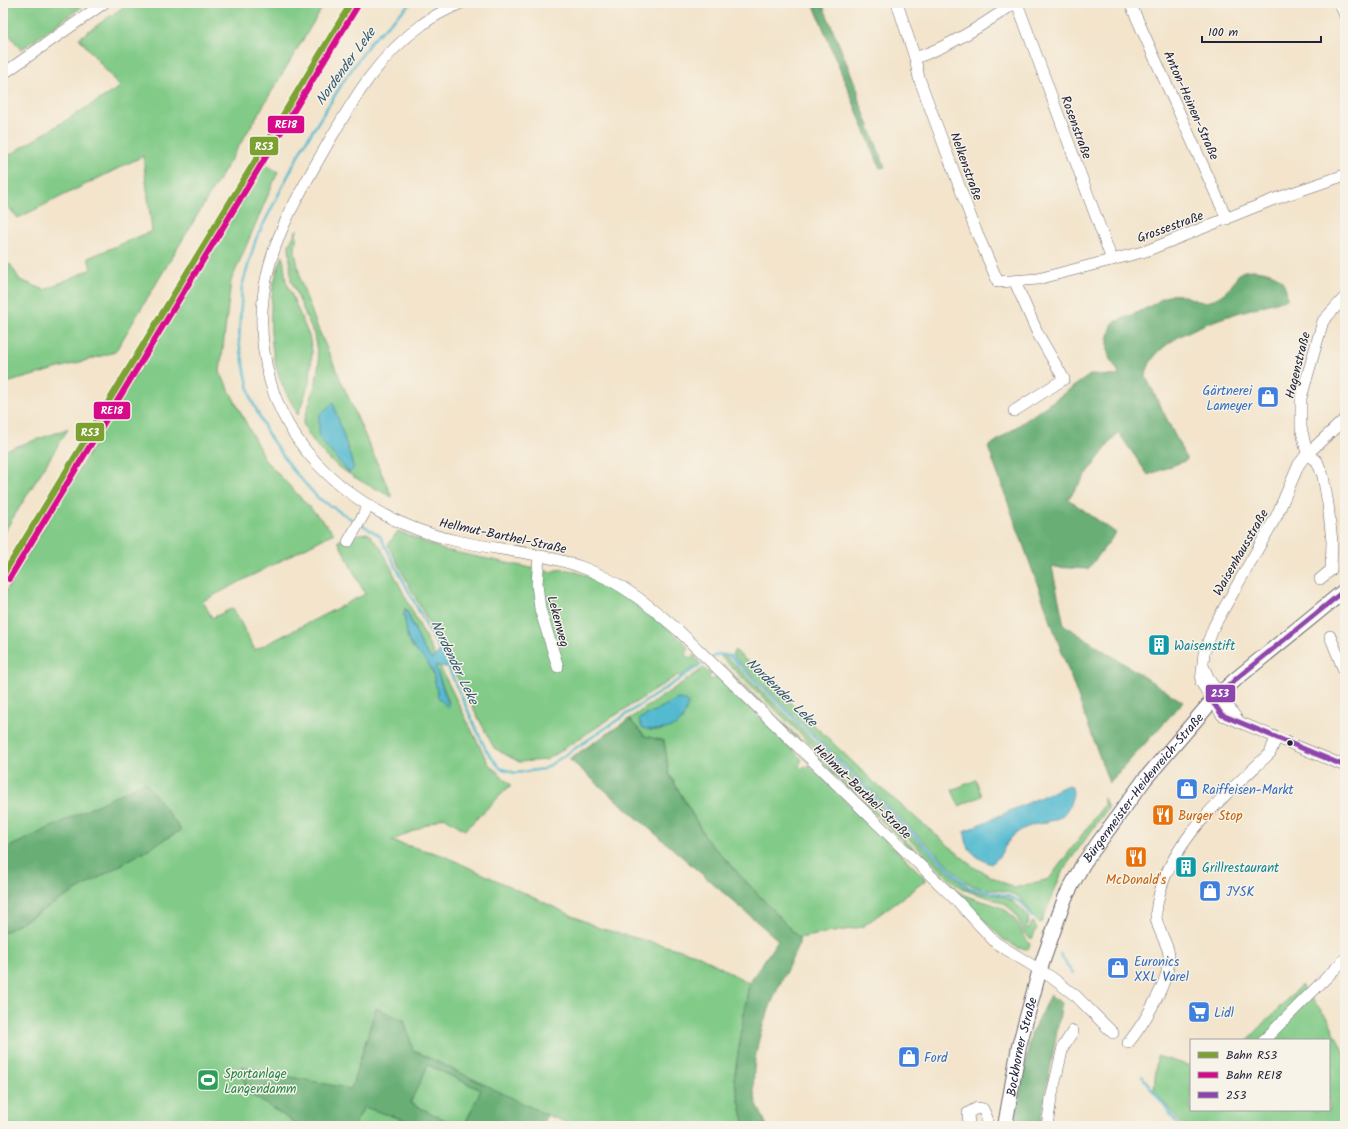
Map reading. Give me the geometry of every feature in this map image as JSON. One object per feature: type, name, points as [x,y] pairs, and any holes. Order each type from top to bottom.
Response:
[{"type":"main road","name":"Bürgermeister-Heidenreich-Straße","points":[[1040,969],[1065,898],[1083,864],[1144,779],[1216,697],[1238,677],[1345,590]]},
{"type":"main road","name":"Bockhorner Straße","points":[[1005,1126],[1021,1040],[1040,969]]},
{"type":"street","points":[[3,74],[104,3]]},
{"type":"street","name":"Nelkenstraße","points":[[897,3],[915,58],[919,78],[976,231],[998,282]]},
{"type":"street","name":"Anton-Heinen-Straße","points":[[1130,3],[1228,219]]},
{"type":"street","points":[[1340,3],[1345,16]]},
{"type":"street","name":"Hellmut-Barthel-Straße","points":[[455,4],[424,23],[386,55],[358,90],[296,199],[280,232],[269,263],[264,288],[261,312],[262,338],[265,362],[280,411],[298,441],[326,474],[347,492],[391,517],[434,535],[456,541],[539,556],[582,567],[623,587],[660,614],[701,652],[959,903],[996,943],[1040,969],[1076,996],[1113,1033]]},
{"type":"street","points":[[915,58],[952,43],[1010,4]]},
{"type":"street","name":"Rosenstraße","points":[[1010,4],[1112,260]]},
{"type":"street","name":"Grossestraße","points":[[998,282],[1015,282],[1038,279],[1163,245],[1272,200],[1345,175]]},
{"type":"street","points":[[1014,411],[1064,379],[1038,334],[1015,282]]},
{"type":"street","name":"Hagenstraße","points":[[1320,580],[1331,570],[1332,542],[1323,476],[1316,461],[1307,454],[1301,427],[1301,398],[1323,321],[1345,297]]},
{"type":"street","name":"Waisenhausstraße","points":[[1345,420],[1307,454],[1299,464],[1277,515],[1214,626],[1204,653],[1201,682],[1216,697],[1222,715],[1345,766]]},
{"type":"street","points":[[348,542],[369,505]]},
{"type":"street","name":"Lekenweg","points":[[539,556],[537,584],[540,609],[558,667]]},
{"type":"street","points":[[1330,636],[1345,673]]},
{"type":"street","points":[[1128,1043],[1153,1003],[1169,965],[1169,952],[1157,920],[1156,913],[1165,878],[1174,860],[1193,830],[1270,752],[1276,738]]},
{"type":"street","points":[[1265,1039],[1345,959]]},
{"type":"street","points":[[1048,1126],[1050,1099],[1063,1047],[1073,1031]]},
{"type":"street","points":[[969,1126],[968,1114],[972,1109],[977,1108],[983,1110],[987,1118],[986,1126]]},
{"type":"green space","points":[[3,3],[87,3],[21,50],[3,26]]},
{"type":"green space","points":[[129,3],[325,3],[115,352],[3,384],[3,268],[10,264],[20,280],[45,290],[91,269],[88,258],[152,231],[143,156],[18,218],[3,201],[3,159],[120,87],[79,38]]},
{"type":"green space","points":[[813,3],[822,3],[858,91],[858,98],[885,167],[880,168]]},
{"type":"green space","points":[[263,163],[278,172],[231,281],[220,372],[265,460],[334,533],[203,601],[212,618],[233,608],[255,650],[365,594],[338,541],[358,534],[368,533],[381,548],[488,763],[511,785],[465,830],[444,817],[391,841],[442,855],[599,928],[696,954],[749,983],[734,1079],[745,1126],[576,1126],[547,1115],[413,1050],[404,1020],[376,1008],[351,1089],[247,1092],[300,1126],[3,1126],[3,933],[181,830],[145,783],[3,850],[3,596]],"holes":[[[406,609],[422,646],[435,666],[449,702],[438,697],[433,672],[427,662],[408,640],[404,614]]]},
{"type":"green space","points":[[297,229],[295,252],[301,282],[317,326],[392,497],[352,476],[330,460],[311,438],[303,424],[316,382],[319,362],[314,335],[291,280],[289,245]]},
{"type":"green space","points":[[283,256],[286,281],[309,336],[312,351],[310,380],[298,415],[280,379],[273,354],[271,325],[272,295],[274,281]]},
{"type":"green space","points":[[1252,270],[1266,272],[1277,276],[1284,285],[1287,299],[1227,316],[1182,335],[1164,347],[1151,361],[1146,377],[1187,460],[1148,475],[1118,432],[1068,499],[1116,533],[1088,569],[1052,567],[1064,625],[1183,702],[1109,783],[988,447],[1090,375],[1119,376],[1117,369],[1108,353],[1108,339],[1113,323],[1143,310],[1171,295],[1207,302],[1220,296],[1232,285],[1237,276],[1241,273]]},
{"type":"green space","points":[[68,429],[3,534],[3,451]]},
{"type":"green space","points":[[398,531],[444,550],[551,572],[564,570],[582,574],[602,583],[645,610],[679,638],[689,648],[686,654],[690,658],[696,655],[695,657],[700,663],[680,677],[678,675],[546,760],[519,762],[494,748],[388,545]]},
{"type":"green space","points":[[735,650],[876,784],[975,868],[1014,888],[1049,879],[1104,805],[1104,798],[1108,808],[1063,870],[1041,923],[1035,918],[1024,902],[1017,896],[1004,891],[978,887],[966,882],[732,655]]},
{"type":"green space","points":[[720,656],[729,659],[966,888],[1008,898],[1015,903],[1029,919],[1026,928],[1028,929],[1032,921],[1037,928],[1032,939],[1025,934],[1017,916],[1005,904],[969,891],[955,884]]},
{"type":"green space","points":[[723,665],[959,892],[1000,907],[1009,913],[1016,921],[1030,944],[1028,949],[1018,948],[1003,939],[723,667]]},
{"type":"green space","points":[[704,668],[709,673],[713,672],[709,677],[710,680],[714,679],[718,675],[802,759],[799,766],[802,769],[809,765],[924,877],[925,881],[862,927],[799,938],[707,840],[669,773],[664,741],[645,736],[629,719]],"holes":[[[678,699],[675,725],[661,730],[649,730],[639,719]]]},
{"type":"green space","points":[[629,719],[645,736],[664,741],[669,774],[707,840],[799,938],[799,944],[767,1015],[756,1052],[754,1092],[757,1105],[767,1126],[745,1126],[734,1079],[749,983],[778,940],[569,759]]},
{"type":"green space","points":[[976,780],[982,796],[959,806],[952,790]]},
{"type":"green space","points":[[145,782],[181,830],[3,933],[3,850]]},
{"type":"green space","points":[[1301,985],[1329,1020],[1345,1056],[1345,1126],[1183,1126],[1154,1091],[1157,1056],[1190,1066],[1190,1111],[1330,1111],[1330,1039],[1249,1039]]},
{"type":"green space","points":[[1050,995],[1062,1003],[1040,1126],[1016,1126],[1018,1104],[1031,1034]]},
{"type":"green space","points":[[376,1008],[404,1020],[413,1050],[547,1115],[541,1126],[464,1126],[481,1090],[428,1065],[410,1103],[458,1126],[423,1126],[364,1107],[354,1126],[300,1126],[247,1092],[241,1067],[351,1089]]},
{"type":"green space","points":[[428,1065],[481,1090],[464,1126],[458,1126],[410,1103]]},
{"type":"green space","points":[[364,1107],[423,1126],[354,1126]]},
{"type":"water","points":[[333,403],[354,468],[349,473],[319,438],[319,415]]},
{"type":"water","points":[[405,608],[422,646],[431,659],[434,658],[440,650],[448,667],[435,666],[449,706],[447,707],[438,697],[433,672],[427,662],[415,650],[408,640],[404,614]]},
{"type":"water","points":[[678,699],[685,700],[688,704],[683,718],[678,724],[663,729],[652,730],[642,728],[639,719]]},
{"type":"water","points":[[1068,785],[1071,786],[1073,790],[1073,795],[1067,810],[1062,816],[1018,832],[1010,839],[999,856],[991,864],[980,859],[969,848],[965,838],[965,831]]},
{"type":"waterway","name":"Nordender Leke","points":[[356,522],[318,498],[293,470],[269,436],[251,399],[239,342],[242,286],[256,239],[302,148],[345,79],[372,40],[411,3]]},
{"type":"waterway","name":"Nordender Leke","points":[[361,524],[380,536],[448,667],[486,750],[500,768],[515,773],[544,769],[705,662]]},
{"type":"waterway","name":"Nordender Leke","points":[[711,658],[719,654],[730,656],[968,887],[1008,896],[1021,902],[1032,917]]},
{"type":"waterway","name":"Nordender Leke","points":[[1060,954],[1073,974]]},
{"type":"waterway","name":"Nordender Leke","points":[[1142,1076],[1179,1126]]},
{"type":"rail line","name":"RS3","points":[[3,575],[351,3]]},
{"type":"rail line","name":"RE18","points":[[9,579],[357,7]]},
{"type":"transit line","name":"253","points":[[1345,590],[1236,679],[1212,701],[1222,715],[1345,766]]},
{"type":"place","name":"Gärtnerei Lameyer","points":[[1268,397]]},
{"type":"place","name":"Waisenstift","points":[[1159,645]]},
{"type":"place","name":"Raiffeisen-Markt","points":[[1187,789]]},
{"type":"place","name":"Burger Stop","points":[[1163,815]]},
{"type":"place","name":"McDonald's","points":[[1136,857]]},
{"type":"place","name":"Grillrestaurant","points":[[1186,867]]},
{"type":"place","name":"JYSK","points":[[1210,891]]},
{"type":"place","name":"Euronics XXL Varel","points":[[1118,968]]},
{"type":"place","name":"Lidl","points":[[1199,1012]]},
{"type":"place","name":"Ford","points":[[909,1057]]},
{"type":"place","name":"Sportanlage Langendamm","points":[[208,1080]]}]
